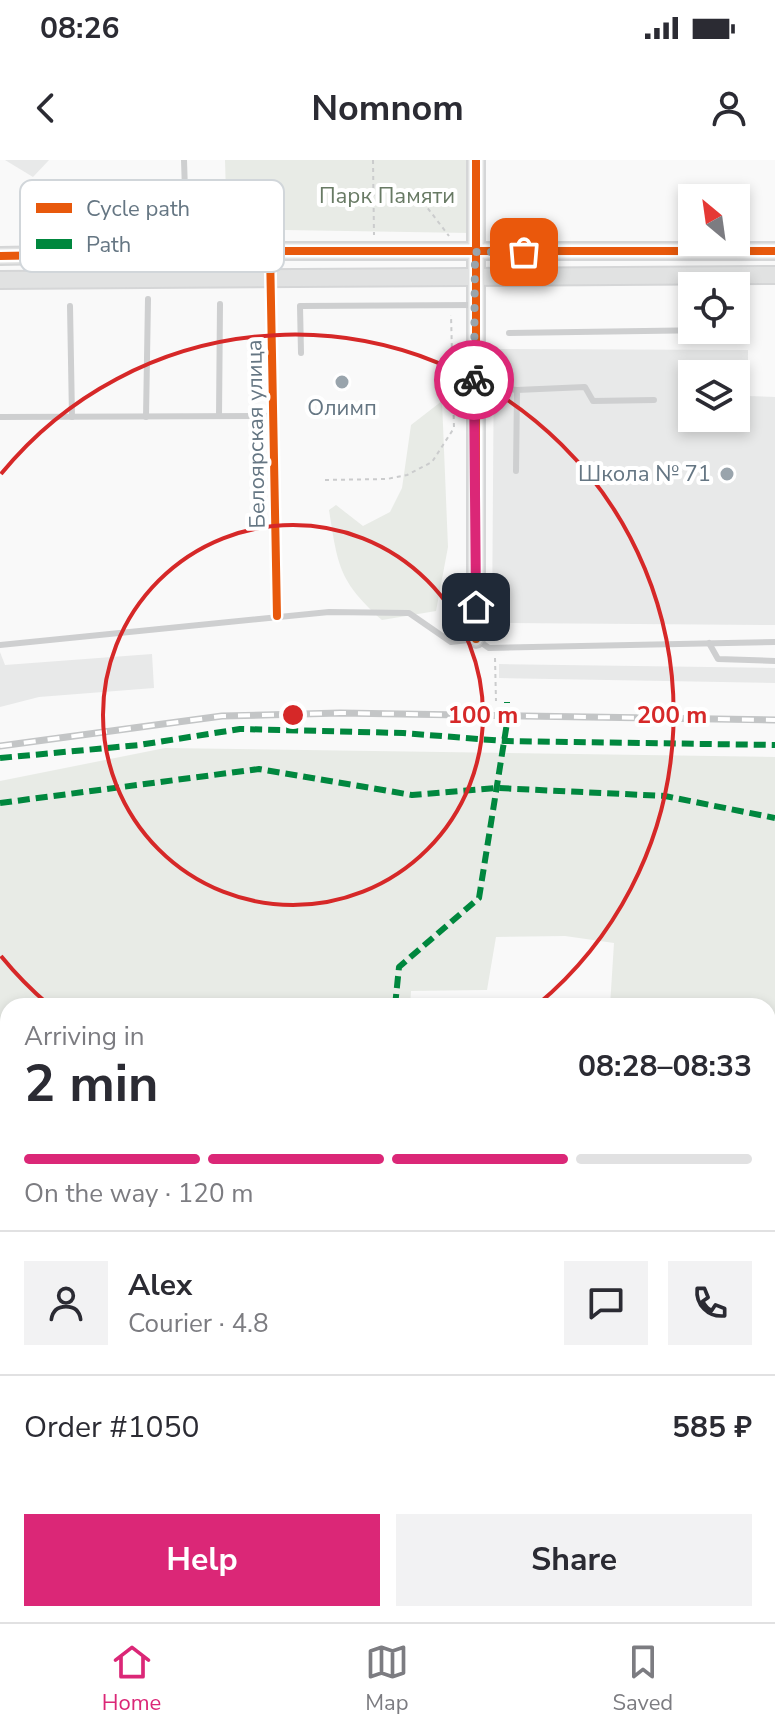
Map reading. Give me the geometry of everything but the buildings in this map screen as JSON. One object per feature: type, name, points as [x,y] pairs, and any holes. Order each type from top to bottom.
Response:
[{"type":"street","points":[[476,160],[474,386],[483,644]]},
{"type":"street","points":[[284,251],[775,251]]},
{"type":"street","points":[[0,256],[20,256]]},
{"type":"street","name":"Белоярская улица","points":[[270,272],[277,616]]},
{"type":"street","points":[[0,280],[474,275],[678,280]]},
{"type":"street","points":[[750,278],[775,275]]},
{"type":"lane","points":[[184,160],[185,180]]},
{"type":"lane","points":[[146,417],[148,299]]},
{"type":"lane","points":[[219,416],[220,304]]},
{"type":"lane","points":[[301,353],[300,306],[474,305]]},
{"type":"lane","points":[[70,306],[72,417]]},
{"type":"lane","points":[[509,333],[678,331]]},
{"type":"lane","points":[[474,386],[517,390],[585,387],[593,401],[654,400]]},
{"type":"lane","points":[[516,471],[517,390]]},
{"type":"lane","points":[[0,417],[273,416]]},
{"type":"lane","points":[[0,645],[329,612],[409,613],[451,642],[775,642]]},
{"type":"lane","points":[[709,643],[718,659],[775,661]]},
{"type":"path","points":[[373,160],[374,238]]},
{"type":"path","points":[[423,202],[450,238]]},
{"type":"path","points":[[325,480],[387,479],[407,475],[432,462],[454,428],[451,307]]},
{"type":"path","points":[[483,644],[495,659],[496,701]]},
{"type":"shaded area","points":[[5,160],[49,160],[33,177]]},
{"type":"shaded area","points":[[494,349],[748,350],[748,360],[678,360],[678,432],[750,432],[750,396],[775,397],[775,625],[492,623]]},
{"type":"shaded area","points":[[0,652],[5,665],[152,654],[154,688],[39,697],[0,707]]},
{"type":"shaded area","points":[[499,664],[775,668],[775,683],[499,678]]},
{"type":"green space","name":"Парк Памяти","points":[[225,160],[468,160],[470,233],[284,230],[284,180],[226,180]]},
{"type":"green space","points":[[442,401],[448,547],[436,611],[382,620],[357,594],[343,572],[329,510],[336,505],[363,526],[390,512],[402,488],[411,425]]},
{"type":"green space","points":[[165,748],[775,757],[775,998],[611,998],[614,943],[565,936],[496,937],[487,990],[411,991],[411,998],[0,998],[0,781]]},
{"type":"railway","points":[[0,746],[222,716],[340,713],[775,720]]},
{"type":"marked path","points":[[396,998],[399,967],[479,898],[507,723],[507,702]]},
{"type":"marked path","points":[[0,758],[139,745],[240,729],[403,733],[504,741],[775,745]]},
{"type":"marked path","points":[[0,803],[259,769],[412,795],[497,788],[665,796],[775,818]]},
{"type":"cycle path","points":[[476,160],[476,639]]},
{"type":"cycle path","points":[[284,251],[775,251]]},
{"type":"cycle path","points":[[0,256],[20,256]]},
{"type":"cycle path","points":[[270,272],[277,616]]},
{"type":"way so far","points":[[474,380],[475,252],[524,252]]},
{"type":"place","name":"Олимп","points":[[342,382]]},
{"type":"place","name":"Школа № 71","points":[[727,474]]},
{"type":"route","points":[[474,380],[476,607]]}]
